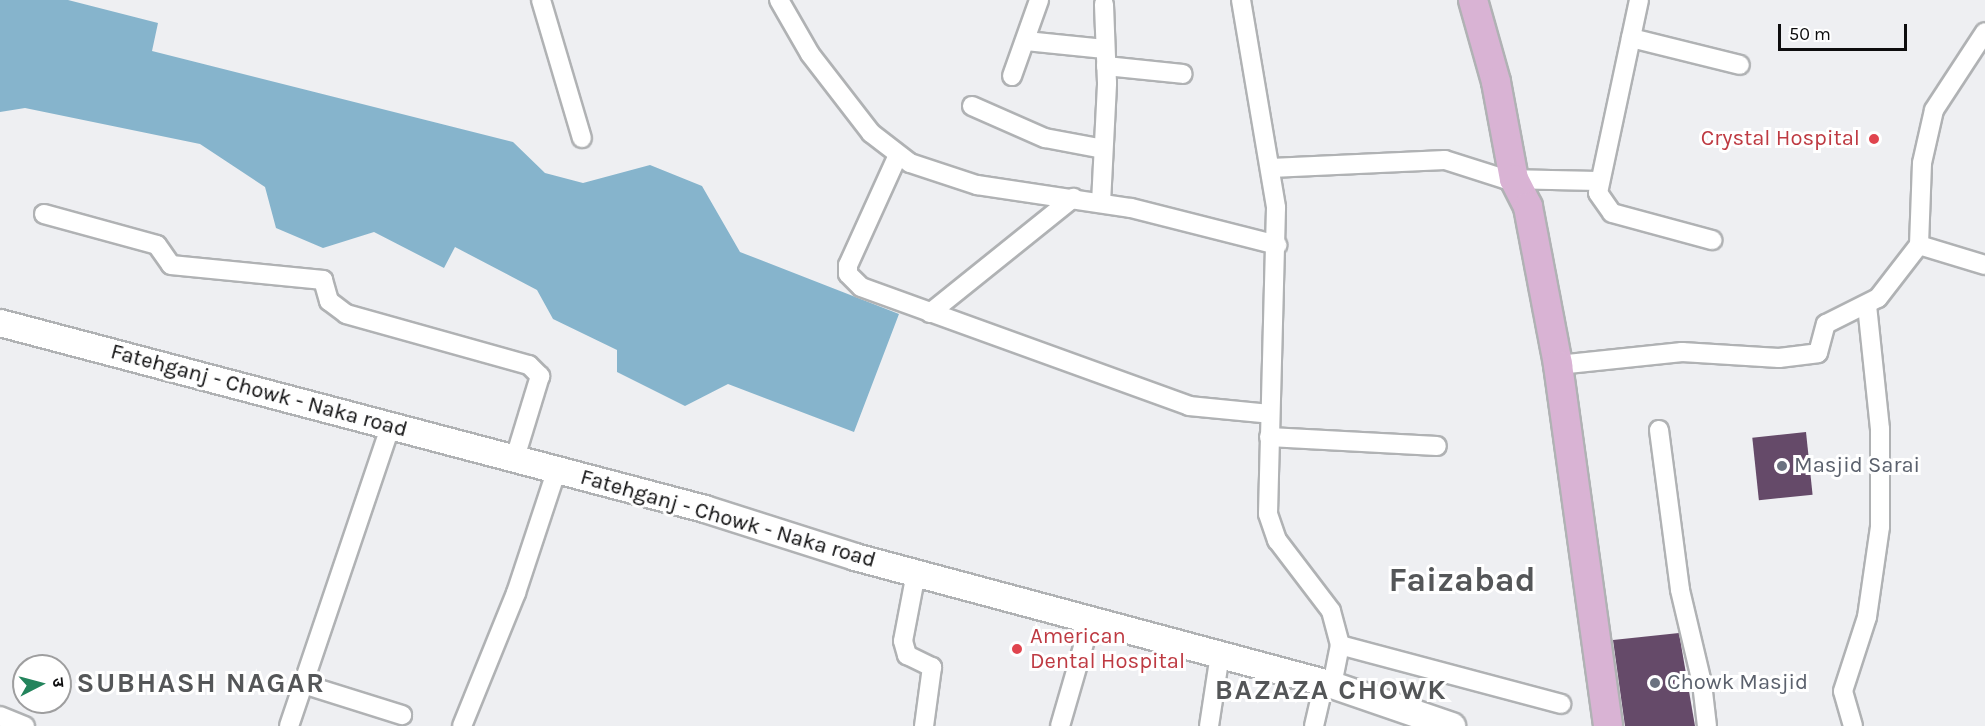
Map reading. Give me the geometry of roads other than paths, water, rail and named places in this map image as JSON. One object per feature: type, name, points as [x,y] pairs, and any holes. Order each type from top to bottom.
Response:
[{"type":"main road","points":[[1473,0],[1522,179]]},
{"type":"main road","points":[[1490,0],[1558,365],[1608,726]]},
{"type":"street","points":[[541,0],[582,138]]},
{"type":"street","points":[[779,0],[816,63],[871,133],[898,155],[934,174],[977,185],[1101,203],[1277,245]]},
{"type":"street","points":[[1012,76],[1039,0]]},
{"type":"street","points":[[1242,0],[1271,168],[1277,245],[1269,437],[1271,529],[1331,611],[1340,645],[1314,726]]},
{"type":"street","points":[[1639,0],[1598,181],[1600,199],[1612,213],[1712,240]]},
{"type":"street","points":[[1101,203],[1106,58],[1104,3]]},
{"type":"street","points":[[1558,365],[1682,352],[1809,356],[1821,347],[1826,324],[1867,306],[1919,245],[1922,163],[1934,110],[1985,32]]},
{"type":"street","points":[[1631,38],[1740,65]]},
{"type":"street","points":[[1026,41],[1183,74]]},
{"type":"street","points":[[972,106],[1045,138],[1103,149]]},
{"type":"street","points":[[898,155],[857,243],[848,274],[861,287],[1202,410],[1270,414]]},
{"type":"street","points":[[1271,168],[1445,160],[1468,165],[1491,177],[1598,181]]},
{"type":"street","points":[[930,313],[1073,198]]},
{"type":"street","points":[[44,214],[156,245],[171,265],[323,280],[329,301],[346,314],[529,365],[540,376],[515,458]]},
{"type":"street","points":[[1919,245],[1985,265]]},
{"type":"street","points":[[1853,726],[1843,691],[1866,617],[1880,527],[1880,429],[1867,306]]},
{"type":"street","name":"Fatehganj - Chowk - Naka road","points":[[0,323],[390,428],[557,469],[916,573],[1328,684],[1452,726]]},
{"type":"street","points":[[290,726],[390,428]]},
{"type":"street","points":[[1659,430],[1680,590],[1702,683],[1707,726]]},
{"type":"street","points":[[1269,437],[1437,446]]},
{"type":"street","points":[[462,726],[516,593],[557,469]]},
{"type":"street","points":[[916,573],[903,642],[907,655],[933,667],[924,726]]},
{"type":"street","points":[[1060,726],[1091,619]]},
{"type":"street","points":[[1340,645],[1561,704]]},
{"type":"street","points":[[1209,726],[1220,654]]},
{"type":"street","points":[[303,684],[402,715]]},
{"type":"street","points":[[0,716],[25,726]]},
{"type":"water","points":[[0,0],[68,0],[158,23],[152,51],[513,142],[545,173],[583,183],[650,165],[702,186],[740,252],[899,314],[854,432],[728,384],[685,406],[617,372],[617,350],[553,319],[537,290],[455,247],[444,268],[374,232],[323,248],[276,228],[265,187],[200,144],[25,108],[0,112]]},
{"type":"place","name":"Crystal Hospital","points":[[1874,139]]},
{"type":"place","name":"Masjid Sarai","points":[[1782,466]]},
{"type":"place","name":"American Dental Hospital","points":[[1017,649]]},
{"type":"place","name":"Chowk Masjid","points":[[1655,683]]},
{"type":"district","name":"Faizabad","points":[[1462,581]]},
{"type":"district","name":"SUBHASH NAGAR","points":[[201,683]]},
{"type":"district","name":"BAZAZA CHOWK","points":[[1331,690]]}]
